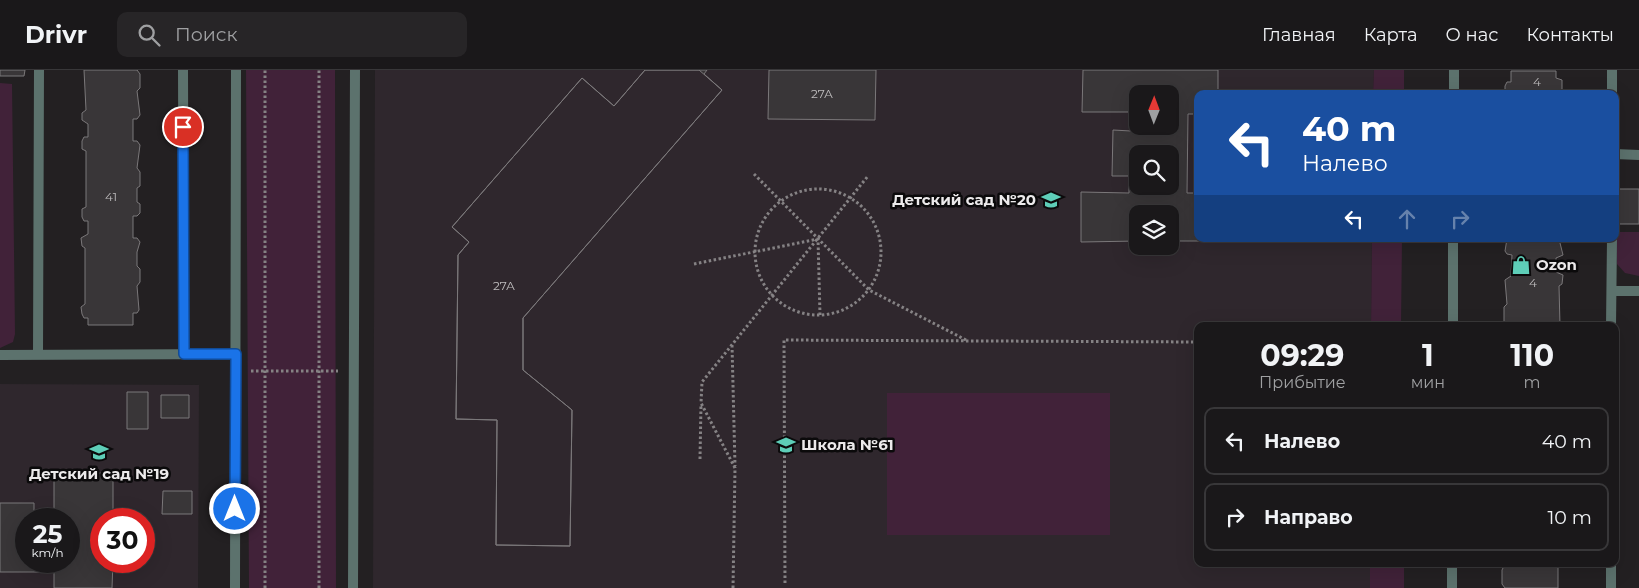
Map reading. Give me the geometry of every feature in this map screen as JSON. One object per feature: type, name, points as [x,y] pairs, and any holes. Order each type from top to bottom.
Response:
[{"type":"street","points":[[38,355],[39,70]]},
{"type":"street","points":[[183,70],[184,354]]},
{"type":"street","points":[[235,588],[236,70]]},
{"type":"street","points":[[353,588],[355,70]]},
{"type":"street","points":[[1454,70],[1454,90]]},
{"type":"street","points":[[1612,70],[1612,90]]},
{"type":"street","points":[[1619,154],[1639,155]]},
{"type":"street","points":[[1453,242],[1453,322]]},
{"type":"street","points":[[1611,322],[1612,242]]},
{"type":"street","points":[[1612,291],[1639,291]]},
{"type":"street","points":[[0,355],[236,354]]},
{"type":"street","points":[[1452,567],[1452,588]]},
{"type":"street","points":[[1611,567],[1611,588]]},
{"type":"path","points":[[265,70],[265,588]]},
{"type":"path","points":[[319,588],[320,70]]},
{"type":"path","points":[[754,174],[869,290],[966,341]]},
{"type":"path","points":[[700,459],[702,382],[868,176]]},
{"type":"path","points":[[818,189],[836,191],[851,197],[860,204],[873,221],[880,246],[876,278],[869,290],[846,310],[820,316],[790,310],[772,296],[757,271],[755,252],[763,220],[780,201],[800,192],[818,189]]},
{"type":"path","points":[[694,264],[818,239]]},
{"type":"path","points":[[818,239],[820,316]]},
{"type":"path","points":[[785,583],[784,340],[1194,342]]},
{"type":"path","points":[[732,344],[735,468],[733,588]]},
{"type":"path","points":[[236,371],[354,371]]},
{"type":"path","points":[[701,403],[735,468]]},
{"type":"shaded area","points":[[246,70],[335,70],[336,588],[249,588]]},
{"type":"shaded area","name":"Школа №61","points":[[375,70],[1374,70],[1373,90],[1194,90],[1194,242],[1372,242],[1371,322],[1194,322],[1194,567],[1370,567],[1370,588],[373,588]]},
{"type":"shaded area","points":[[1374,70],[1404,70],[1404,90],[1373,90]]},
{"type":"shaded area","points":[[0,83],[12,84],[15,334],[13,342],[0,348]]},
{"type":"shaded area","points":[[1619,232],[1639,232],[1639,276],[1625,273],[1617,264],[1616,242],[1619,242]]},
{"type":"shaded area","points":[[1372,242],[1402,242],[1401,322],[1371,322]]},
{"type":"shaded area","name":"Детский сад №19","points":[[0,384],[199,385],[198,588],[0,588]]},
{"type":"shaded area","points":[[887,393],[1110,393],[1110,535],[887,535]]},
{"type":"shaded area","points":[[1370,567],[1404,567],[1404,588],[1370,588]]},
{"type":"building","points":[[0,70],[25,70],[24,76],[0,76]]},
{"type":"building","points":[[84,70],[137,70],[140,74],[140,88],[137,91],[140,115],[137,119],[133,119],[133,141],[137,141],[140,145],[137,168],[140,172],[140,186],[137,188],[137,202],[140,204],[140,213],[137,216],[133,216],[133,238],[137,238],[140,242],[137,252],[137,266],[140,269],[140,282],[137,286],[139,310],[137,313],[133,313],[133,325],[88,325],[88,318],[84,318],[82,314],[81,307],[85,304],[85,248],[82,246],[81,238],[88,234],[88,221],[84,221],[82,217],[82,209],[86,207],[86,151],[82,149],[82,141],[84,137],[88,137],[88,124],[82,120],[82,113],[86,110]]},
{"type":"building","points":[[645,70],[699,70],[722,90],[523,318],[523,370],[572,410],[570,546],[496,545],[497,420],[456,419],[458,255],[469,242],[452,227],[582,78],[614,106]]},
{"type":"building","points":[[645,70],[707,70],[704,74],[722,90],[523,318],[523,370],[572,410],[570,546],[496,545],[497,420],[456,419],[458,255],[469,242],[452,227],[582,78],[614,106]]},
{"type":"building","points":[[769,70],[876,70],[875,120],[768,119]]},
{"type":"building","points":[[1083,70],[1218,70],[1218,90],[1194,90],[1194,114],[1188,114],[1187,193],[1194,193],[1194,241],[1179,241],[1179,205],[1129,205],[1129,241],[1081,242],[1081,192],[1129,193],[1129,195],[1179,195],[1179,145],[1129,145],[1129,176],[1112,176],[1113,130],[1129,131],[1129,135],[1179,135],[1179,85],[1129,85],[1129,112],[1082,112]]},
{"type":"building","points":[[1511,71],[1556,71],[1556,78],[1562,80],[1562,89],[1505,90],[1507,82],[1511,82]]},
{"type":"building","points":[[1619,189],[1639,189],[1639,224],[1619,224]]},
{"type":"building","points":[[1506,242],[1560,242],[1563,255],[1556,258],[1556,272],[1563,275],[1562,284],[1559,286],[1560,322],[1505,322],[1504,307],[1507,304],[1505,280],[1511,276],[1512,255],[1507,254],[1505,251]]},
{"type":"building","points":[[127,392],[148,392],[148,429],[127,429]]},
{"type":"building","points":[[161,395],[189,395],[189,418],[161,418]]},
{"type":"building","points":[[54,473],[113,473],[113,508],[90,508],[90,573],[113,573],[112,588],[54,588],[54,573],[80,573],[80,508],[54,508]]},
{"type":"building","points":[[163,491],[192,491],[192,514],[162,514]]},
{"type":"building","points":[[0,503],[34,503],[34,508],[15,508],[15,572],[0,572]]},
{"type":"building","points":[[1504,567],[1558,567],[1558,588],[1505,588],[1502,584]]},
{"type":"place","name":"Детский сад №20","points":[[1051,200]]},
{"type":"place","name":"Ozon","points":[[1521,265]]},
{"type":"place","name":"Школа №61","points":[[786,445]]},
{"type":"place","name":"Детский сад №19","points":[[99,452]]},
{"type":"route","points":[[183,127],[184,354],[236,354],[235,509]]}]
